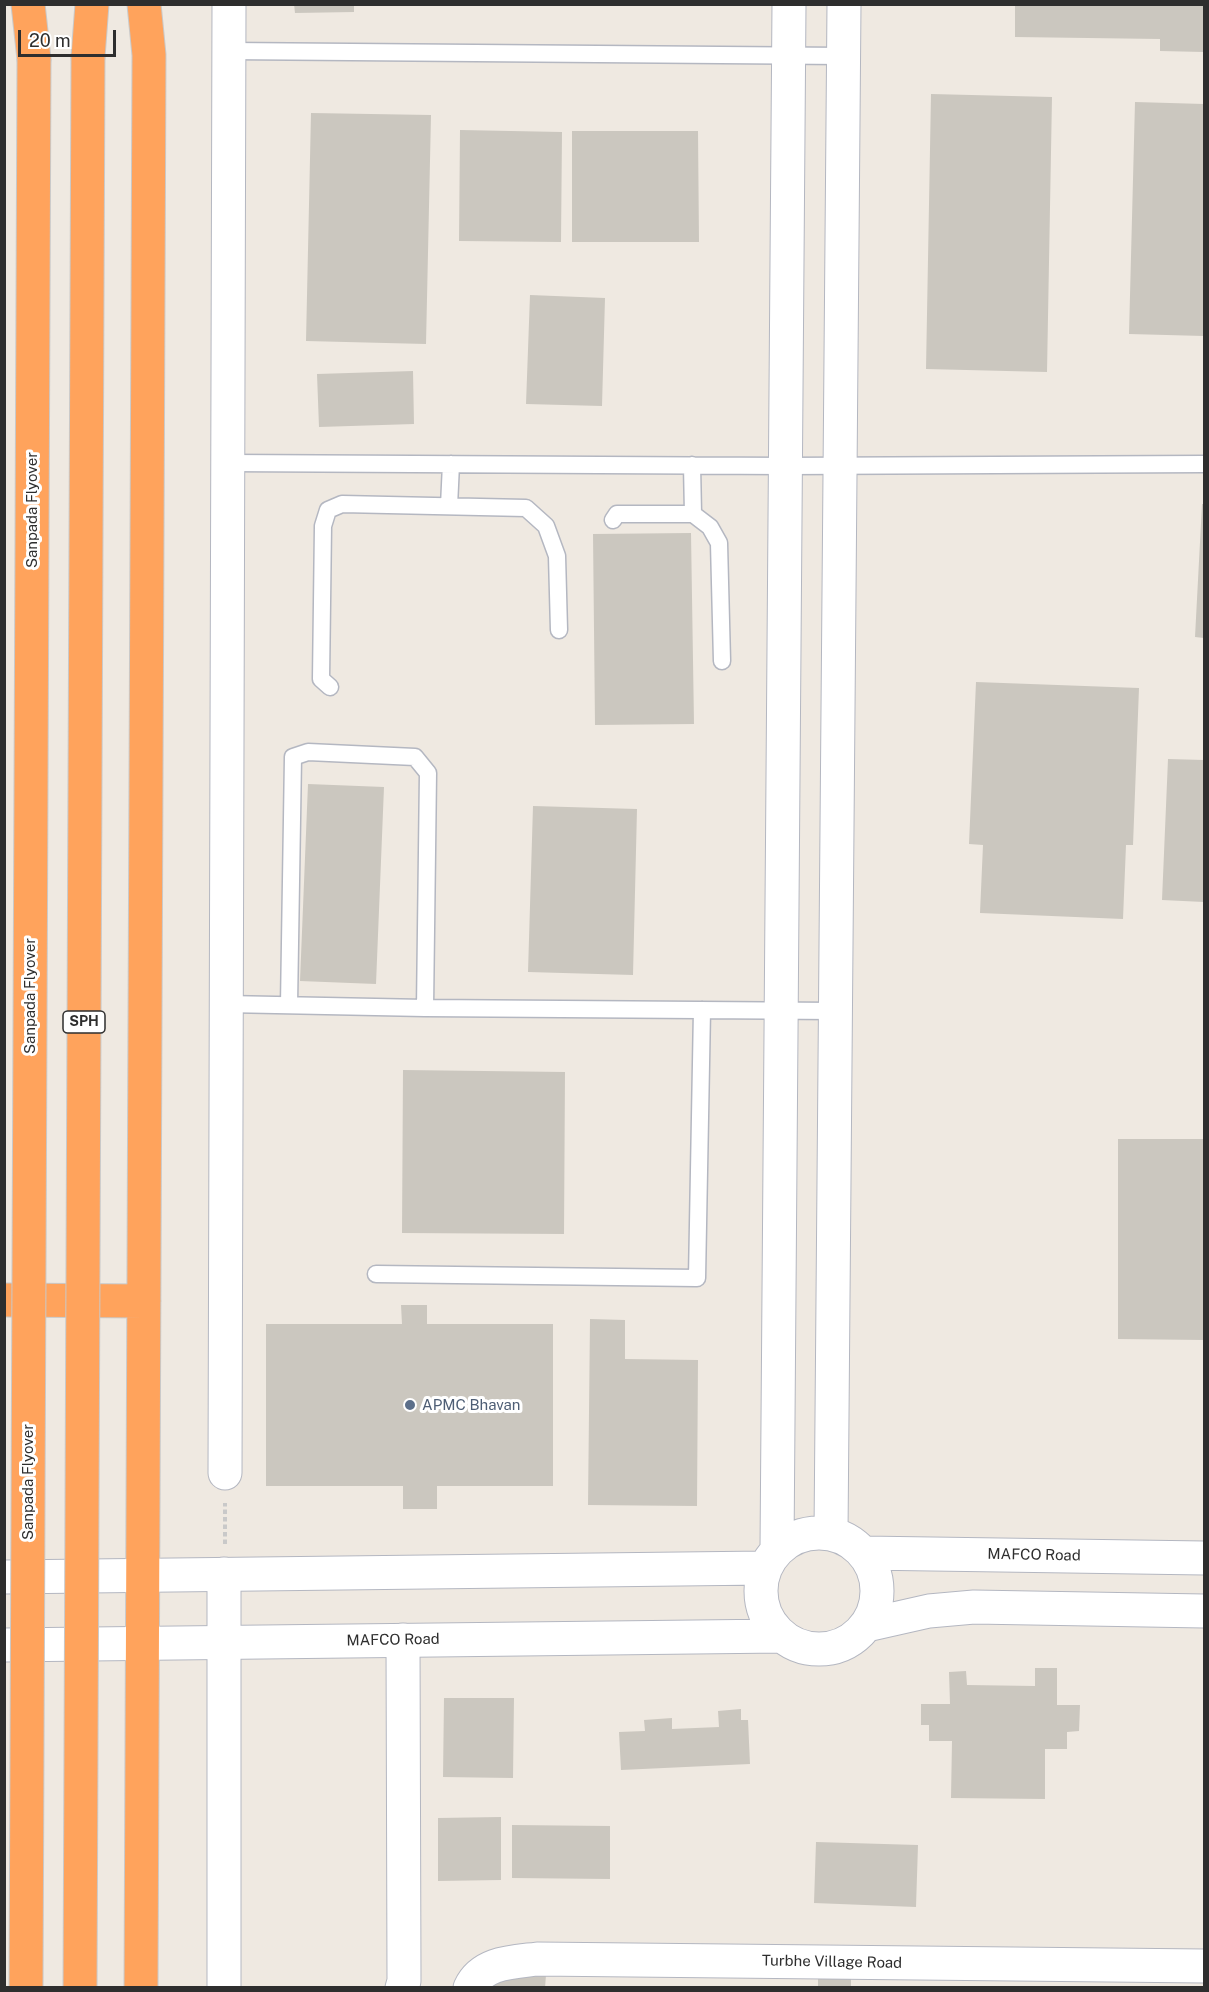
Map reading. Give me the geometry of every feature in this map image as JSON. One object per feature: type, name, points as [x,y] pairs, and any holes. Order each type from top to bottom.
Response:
[{"type":"highway","name":"Sanpada Flyover","points":[[26,1988],[34,59],[28,4]]},
{"type":"highway","name":"SPH","points":[[80,1988],[88,57],[93,4]]},
{"type":"highway","points":[[141,1988],[149,55],[144,4]]},
{"type":"highway","points":[[4,1300],[144,1301]]},
{"type":"street","points":[[225,1473],[229,4]]},
{"type":"street","points":[[4,1577],[225,1574],[771,1559],[793,1538],[812,1532],[831,1533],[849,1540],[864,1553],[874,1569],[878,1588],[875,1607],[867,1625],[853,1638],[836,1647],[817,1650],[798,1646],[781,1636],[770,1622],[762,1605],[760,1586],[771,1559],[781,1010],[789,4]]},
{"type":"street","points":[[831,1533],[844,4]]},
{"type":"street","name":"MAFCO Road","points":[[864,1553],[1204,1558]]},
{"type":"street","points":[[224,1988],[225,1574]]},
{"type":"street","points":[[867,1625],[929,1611],[974,1607],[1204,1611]]},
{"type":"street","name":"MAFCO Road","points":[[4,1645],[781,1636]]},
{"type":"street","points":[[402,1988],[404,1981],[404,1640]]},
{"type":"street","name":"Turbhe Village Road","points":[[470,1988],[484,1971],[503,1963],[537,1959],[757,1974],[989,1976],[1204,1966]]},
{"type":"lane","points":[[228,51],[844,56]]},
{"type":"lane","points":[[227,463],[786,466],[1204,464]]},
{"type":"lane","points":[[450,506],[451,464]]},
{"type":"lane","points":[[692,465],[693,514]]},
{"type":"lane","points":[[330,687],[321,679],[323,526],[328,510],[342,504],[526,508],[546,526],[556,556],[560,630]]},
{"type":"lane","points":[[613,520],[617,514],[693,514],[710,527],[719,543],[722,661]]},
{"type":"lane","points":[[289,1005],[293,757],[308,752],[415,757],[428,773],[425,1008]]},
{"type":"lane","points":[[226,1004],[836,1011]]},
{"type":"lane","points":[[376,1274],[698,1278],[702,1010]]},
{"type":"path","points":[[225,1473],[225,1574]]},
{"type":"building","points":[[294,4],[354,4],[354,12],[295,13]]},
{"type":"building","points":[[1015,4],[1204,4],[1204,52],[1160,51],[1160,39],[1015,37]]},
{"type":"building","points":[[931,94],[1052,97],[1047,372],[926,369]]},
{"type":"building","points":[[1135,102],[1204,104],[1204,336],[1129,334]]},
{"type":"building","points":[[311,113],[431,115],[426,344],[306,341]]},
{"type":"building","points":[[460,130],[562,132],[561,242],[459,241]]},
{"type":"building","points":[[572,131],[698,131],[699,242],[572,242]]},
{"type":"building","points":[[530,295],[605,298],[602,406],[526,404]]},
{"type":"building","points":[[413,371],[414,424],[319,427],[317,374]]},
{"type":"building","points":[[1202,504],[1204,504],[1204,638],[1195,637]]},
{"type":"building","points":[[691,533],[694,724],[595,725],[593,534]]},
{"type":"building","points":[[976,682],[1139,688],[1133,845],[1126,845],[1123,919],[980,913],[983,845],[969,844]]},
{"type":"building","points":[[1168,759],[1204,760],[1204,902],[1162,900]]},
{"type":"building","points":[[308,784],[384,787],[376,984],[300,981]]},
{"type":"building","points":[[533,806],[637,809],[633,975],[528,972]]},
{"type":"building","points":[[403,1070],[565,1072],[564,1234],[402,1233]]},
{"type":"building","points":[[1118,1139],[1204,1139],[1204,1340],[1118,1339]]},
{"type":"building","name":"APMC Bhavan","points":[[401,1305],[427,1305],[427,1324],[553,1324],[553,1486],[437,1486],[437,1509],[403,1509],[403,1486],[266,1486],[266,1324],[402,1324]]},
{"type":"building","points":[[590,1319],[625,1320],[625,1359],[698,1360],[697,1506],[588,1505]]},
{"type":"building","points":[[1035,1668],[1057,1668],[1057,1705],[1080,1705],[1079,1731],[1067,1732],[1067,1749],[1045,1749],[1045,1799],[951,1798],[952,1741],[929,1741],[929,1725],[921,1725],[921,1704],[950,1704],[949,1672],[966,1671],[967,1685],[1035,1686]]},
{"type":"building","points":[[444,1698],[514,1698],[513,1778],[443,1777]]},
{"type":"building","points":[[741,1709],[741,1720],[748,1720],[750,1764],[621,1770],[619,1732],[645,1731],[644,1720],[672,1718],[672,1729],[719,1727],[718,1711]]},
{"type":"building","points":[[501,1817],[501,1880],[438,1881],[438,1818]]},
{"type":"building","points":[[512,1825],[610,1826],[610,1879],[512,1878]]},
{"type":"building","points":[[816,1842],[918,1845],[916,1907],[814,1903]]},
{"type":"building","points":[[818,1973],[851,1973],[851,1988],[818,1988]]},
{"type":"building","points":[[494,1974],[546,1975],[545,1988],[494,1988]]},
{"type":"place","name":"APMC Bhavan","points":[[410,1405]]}]
